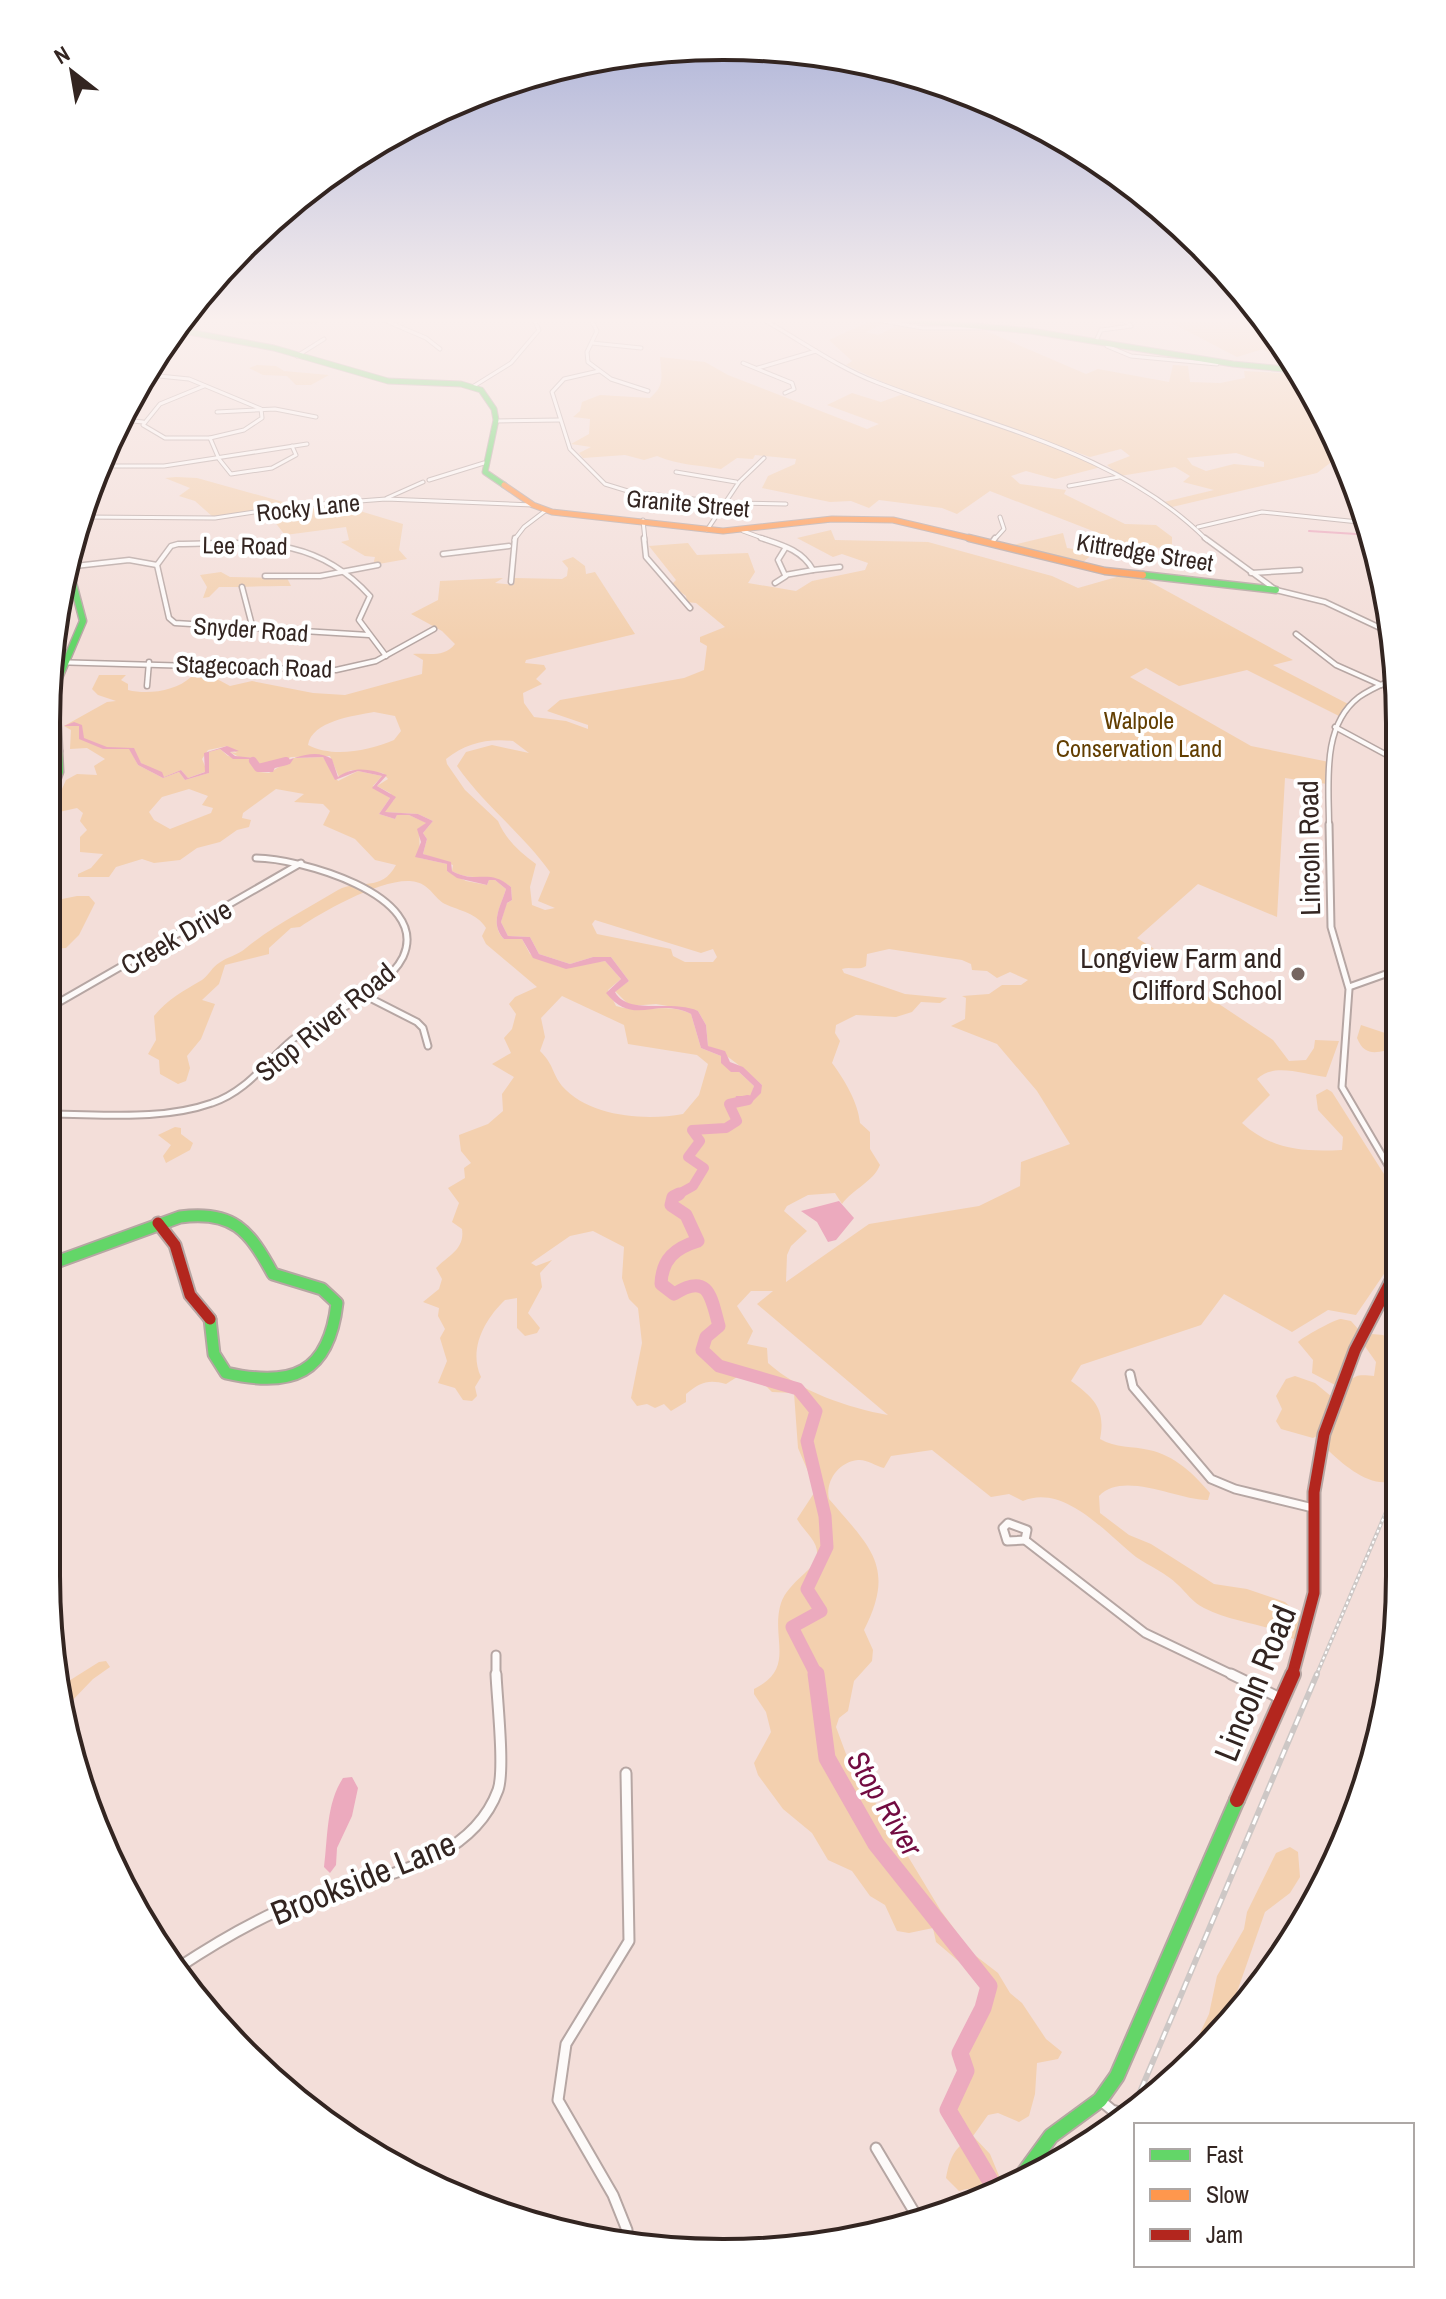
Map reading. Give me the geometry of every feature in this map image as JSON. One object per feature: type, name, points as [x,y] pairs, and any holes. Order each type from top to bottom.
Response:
[{"type":"street","points":[[145,427],[158,435],[210,438],[249,427]]},
{"type":"street","points":[[429,480],[484,463],[494,445],[495,427]]},
{"type":"street","points":[[563,427],[570,449],[605,484],[631,492],[729,503],[786,504]]},
{"type":"street","points":[[1005,427],[1084,455],[1174,508],[1198,527],[1215,548],[1276,590],[1325,602],[1379,627]]},
{"type":"street","points":[[210,438],[229,473],[241,474],[275,467],[293,458],[297,452],[292,446]]},
{"type":"street","points":[[111,466],[154,466],[219,459],[307,444]]},
{"type":"street","points":[[707,530],[729,503],[736,482],[764,458]]},
{"type":"street","name":"Granite Street","points":[[484,463],[485,472],[491,477],[545,511],[643,520],[707,530],[743,531],[830,519],[867,518],[909,523],[1009,546]]},
{"type":"street","points":[[676,472],[736,482]]},
{"type":"street","points":[[1069,486],[1119,477]]},
{"type":"street","points":[[384,499],[423,482]]},
{"type":"street","name":"Rocky Lane","points":[[93,517],[215,518],[293,506],[384,499],[533,505]]},
{"type":"street","points":[[511,582],[509,546],[520,528],[545,511]]},
{"type":"street","points":[[1198,527],[1256,512],[1354,522]]},
{"type":"street","points":[[993,541],[1004,529],[1000,517]]},
{"type":"street","points":[[643,520],[646,557],[690,608]]},
{"type":"street","points":[[743,531],[805,556],[813,570]]},
{"type":"street","name":"Lee Road","points":[[157,565],[174,545],[296,546],[337,562],[348,571]]},
{"type":"street","points":[[443,554],[509,546]]},
{"type":"street","name":"Kittredge Street","points":[[1009,546],[1125,574],[1276,590]]},
{"type":"street","points":[[786,547],[778,560],[786,576]]},
{"type":"street","points":[[80,565],[129,560],[157,565]]},
{"type":"street","name":"Snyder Road","points":[[157,565],[169,618],[175,623],[369,635]]},
{"type":"street","points":[[265,576],[320,576],[378,565]]},
{"type":"street","points":[[775,583],[786,576],[840,567]]},
{"type":"street","points":[[1251,573],[1300,570]]},
{"type":"street","points":[[348,571],[370,596],[359,616],[386,656]]},
{"type":"street","points":[[242,587],[253,629]]},
{"type":"street","points":[[62,667],[83,621],[74,588]]},
{"type":"street","name":"Stagecoach Road","points":[[64,662],[149,662],[318,672],[349,668],[386,656],[434,629]]},
{"type":"street","points":[[1296,634],[1336,665],[1381,685]]},
{"type":"street","points":[[147,686],[149,662]]},
{"type":"street","points":[[1385,683],[1353,700],[1335,727],[1386,755]]},
{"type":"street","name":"Lincoln Road","points":[[1335,727],[1330,748],[1331,927],[1349,987],[1342,1087],[1386,1162]]},
{"type":"street","name":"Stop River Road","points":[[60,1114],[178,1110],[213,1103],[237,1093],[259,1077],[293,1040],[364,995],[395,969],[408,943],[399,916],[342,874],[301,863],[256,858]]},
{"type":"street","name":"Creek Drive","points":[[60,1002],[301,863]]},
{"type":"street","points":[[1349,987],[1386,974]]},
{"type":"street","points":[[364,995],[417,1022],[423,1028],[428,1046]]},
{"type":"street","points":[[60,1260],[158,1223],[184,1214],[217,1214],[260,1244],[273,1274],[322,1289],[337,1303],[339,1316],[328,1353],[310,1369],[271,1381],[255,1382],[226,1373],[214,1354],[210,1315],[190,1295],[175,1245],[158,1223]]},
{"type":"street","name":"Lincoln Road","points":[[1100,2100],[1117,2076],[1282,1699],[1315,1606],[1317,1542],[1313,1508],[1324,1437],[1369,1315],[1386,1287]]},
{"type":"street","points":[[1130,1374],[1133,1387],[1211,1479],[1235,1489],[1313,1508]]},
{"type":"street","points":[[1025,1540],[1145,1633],[1282,1699]]},
{"type":"street","name":"Brookside Lane","points":[[185,1963],[259,1920],[433,1857],[472,1833],[493,1804],[499,1787],[496,1655]]},
{"type":"street","points":[[626,1773],[629,1941],[566,2044],[558,2100],[613,2195],[627,2232]]},
{"type":"street","points":[[1032,2162],[1051,2136],[1100,2100],[1114,2111]]},
{"type":"street","points":[[876,2148],[913,2211]]},
{"type":"green space","points":[[589,427],[1002,427],[1080,455],[1101,467],[1055,479],[1026,471],[1011,476],[1020,484],[1066,490],[1064,494],[1125,524],[1156,525],[1172,537],[1172,548],[1134,547],[990,491],[957,514],[942,508],[879,500],[869,508],[851,501],[830,502],[762,488],[768,476],[795,464],[796,459],[755,455],[753,459],[737,458],[721,469],[657,456],[644,460],[625,455],[583,458],[579,453],[591,447],[571,444],[589,434]]},
{"type":"green space","points":[[1007,427],[1317,427],[1332,461],[1317,473],[1172,507],[1164,502],[1214,490],[1183,482],[1190,476],[1175,467],[1120,476],[1107,465],[1130,456],[1121,449],[1090,457]],"holes":[[[1236,453],[1264,462],[1264,467],[1234,464],[1206,471],[1192,465],[1187,458]]]},
{"type":"green space","points":[[165,478],[197,478],[294,505],[213,517],[195,501],[179,496],[190,488]]},
{"type":"green space","points":[[340,505],[403,524],[399,550],[407,559],[373,565],[375,557],[365,556],[341,542],[349,540],[346,527],[285,535],[267,512]]},
{"type":"green space","name":"Walpole Conservation Land","points":[[831,530],[835,540],[928,542],[1052,576],[1078,588],[1120,576],[1145,579],[1293,660],[1273,665],[1352,706],[1339,716],[1247,670],[1179,686],[1146,668],[1130,677],[1251,746],[1329,762],[1327,784],[1285,778],[1277,917],[1198,884],[1137,938],[1165,956],[1128,977],[1166,1000],[1192,986],[1273,1040],[1289,1061],[1306,1060],[1315,1040],[1339,1041],[1326,1077],[1281,1070],[1257,1079],[1270,1095],[1242,1123],[1277,1144],[1314,1150],[1342,1150],[1343,1137],[1318,1110],[1316,1095],[1327,1089],[1332,1092],[1386,1177],[1386,1271],[1356,1315],[1328,1310],[1292,1332],[1224,1294],[1201,1325],[1081,1365],[1071,1381],[1086,1393],[1100,1412],[1100,1439],[1167,1456],[1190,1472],[1210,1493],[1208,1500],[1137,1486],[1122,1486],[1099,1496],[1100,1513],[1129,1535],[1151,1544],[1214,1584],[1247,1589],[1285,1602],[1302,1618],[1302,1636],[1295,1640],[1204,1608],[1173,1580],[1136,1557],[1098,1524],[1069,1505],[1038,1497],[1023,1501],[1009,1494],[991,1497],[932,1450],[891,1456],[884,1468],[864,1461],[851,1462],[834,1474],[829,1486],[829,1499],[867,1545],[878,1574],[878,1590],[864,1630],[873,1650],[872,1661],[854,1681],[848,1711],[839,1718],[836,1727],[846,1754],[941,1911],[972,1953],[998,1973],[1046,2039],[1062,2052],[1058,2059],[1037,2063],[1035,2094],[1029,2116],[1019,2122],[998,2113],[988,2115],[973,2136],[990,2154],[1000,2178],[980,2188],[959,2191],[946,2178],[957,2149],[972,2137],[958,2125],[957,2109],[969,2073],[970,2049],[993,1994],[990,1988],[936,1942],[933,1928],[909,1933],[897,1931],[885,1905],[870,1896],[852,1871],[828,1860],[812,1833],[783,1809],[758,1775],[754,1763],[771,1732],[766,1712],[754,1689],[767,1681],[779,1662],[778,1616],[781,1603],[817,1556],[813,1541],[797,1519],[816,1490],[798,1448],[794,1393],[772,1392],[762,1382],[737,1377],[726,1384],[700,1384],[686,1394],[686,1402],[671,1411],[664,1404],[655,1408],[647,1404],[637,1406],[631,1398],[642,1343],[638,1308],[629,1299],[622,1278],[624,1247],[593,1231],[570,1236],[531,1263],[536,1266],[552,1260],[540,1273],[542,1287],[528,1313],[540,1328],[537,1333],[525,1336],[517,1328],[517,1298],[505,1300],[491,1316],[478,1345],[476,1356],[481,1377],[475,1387],[477,1396],[472,1401],[463,1400],[455,1388],[438,1383],[447,1361],[440,1338],[445,1329],[438,1316],[439,1308],[423,1302],[439,1289],[442,1279],[436,1268],[461,1242],[462,1229],[452,1222],[459,1203],[448,1188],[465,1178],[464,1168],[471,1163],[461,1151],[459,1135],[488,1124],[503,1111],[502,1094],[514,1077],[492,1064],[511,1053],[504,1038],[512,1029],[516,1014],[509,1004],[515,997],[537,987],[486,944],[482,936],[486,928],[478,919],[445,904],[416,882],[389,884],[339,904],[300,927],[291,928],[269,948],[269,954],[225,965],[219,984],[202,1000],[215,1004],[201,1039],[187,1056],[190,1068],[186,1081],[178,1084],[160,1074],[159,1060],[148,1054],[156,1040],[154,1016],[159,1010],[202,980],[225,959],[279,925],[338,890],[384,879],[396,865],[375,860],[355,839],[323,825],[330,811],[323,804],[294,802],[304,794],[276,789],[243,813],[242,818],[251,820],[249,827],[237,830],[220,842],[197,848],[180,860],[154,863],[142,859],[116,867],[109,877],[78,877],[103,854],[80,852],[80,837],[87,830],[80,821],[83,813],[77,808],[60,812],[60,793],[66,780],[77,774],[97,775],[94,766],[105,759],[87,748],[70,749],[71,730],[64,726],[107,702],[116,701],[98,695],[92,689],[99,675],[126,675],[121,680],[128,684],[128,690],[136,691],[170,689],[191,677],[217,679],[230,686],[252,681],[313,693],[345,695],[422,674],[423,660],[413,654],[441,653],[455,644],[442,631],[411,614],[438,600],[440,581],[503,578],[495,583],[514,585],[514,578],[562,579],[567,576],[568,568],[562,561],[573,557],[585,566],[586,574],[595,572],[635,634],[526,660],[525,663],[544,665],[546,669],[536,679],[542,684],[523,693],[524,703],[534,717],[566,721],[588,729],[588,725],[547,711],[560,700],[684,678],[704,670],[707,646],[700,642],[700,637],[725,627],[696,603],[687,602],[686,596],[671,585],[676,580],[649,546],[688,543],[697,555],[748,553],[755,572],[748,583],[796,591],[812,581],[865,570],[868,563],[842,554],[833,557],[797,538]],"holes":[[[374,712],[395,716],[401,731],[394,740],[362,750],[339,752],[308,745],[311,737],[325,725]],[[513,741],[529,753],[492,745],[466,752],[457,766],[550,872],[538,901],[555,908],[545,910],[532,905],[530,887],[536,864],[513,844],[498,821],[465,790],[447,764],[446,759],[478,743]],[[227,746],[239,757],[254,758],[262,770],[291,757],[330,756],[339,777],[351,770],[383,773],[388,779],[377,786],[390,793],[394,800],[384,808],[385,812],[418,814],[433,821],[423,833],[427,839],[423,854],[453,865],[452,871],[497,879],[511,887],[512,900],[506,904],[501,922],[508,936],[530,937],[539,954],[570,964],[593,957],[611,957],[629,981],[615,991],[630,1006],[656,1004],[698,1011],[706,1025],[708,1046],[743,1068],[762,1085],[746,1104],[735,1102],[736,1096],[751,1096],[754,1086],[739,1072],[727,1067],[721,1056],[701,1048],[691,1014],[673,1009],[616,1006],[608,990],[621,979],[605,961],[560,967],[530,954],[522,939],[504,939],[497,921],[506,889],[495,880],[489,880],[487,885],[466,881],[447,871],[447,864],[420,858],[419,828],[427,823],[409,815],[397,815],[395,819],[379,814],[390,798],[373,786],[382,776],[358,771],[338,781],[323,757],[294,758],[269,773],[259,772],[249,759],[228,756],[220,749],[209,752],[209,773],[185,780],[179,772],[163,778],[138,765],[130,749],[141,763],[164,777],[181,770],[188,778],[207,771],[202,759],[208,750]],[[189,789],[208,796],[202,805],[213,808],[211,813],[170,829],[154,820],[149,812],[162,797]],[[595,920],[701,953],[713,949],[717,957],[713,962],[685,962],[673,956],[671,949],[597,934],[592,924]],[[889,949],[962,960],[971,964],[972,970],[987,971],[997,978],[1010,972],[1028,980],[1021,985],[1002,985],[989,994],[962,996],[966,998],[965,1019],[951,1026],[997,1044],[1037,1091],[1070,1144],[1021,1162],[1020,1186],[979,1206],[869,1224],[786,1282],[787,1255],[791,1246],[807,1231],[784,1211],[787,1206],[808,1195],[835,1193],[842,1204],[873,1176],[880,1165],[870,1149],[870,1132],[860,1123],[850,1091],[832,1063],[840,1041],[835,1033],[836,1025],[856,1015],[896,1017],[912,1012],[921,1002],[940,1003],[947,998],[905,994],[844,973],[842,969],[866,966],[867,954]],[[562,996],[624,1025],[628,1044],[697,1055],[708,1064],[699,1095],[683,1114],[668,1116],[619,1114],[587,1104],[562,1086],[540,1051],[545,1037],[541,1018]],[[751,1291],[773,1291],[757,1304],[888,1415],[841,1403],[809,1390],[780,1373],[768,1363],[767,1348],[747,1344],[753,1331],[737,1306]]]},
{"type":"green space","points":[[1063,533],[1067,548],[1095,552],[1081,564],[1009,546]]},
{"type":"green space","points":[[221,572],[230,577],[287,578],[291,586],[219,587],[209,597],[203,598],[207,587],[200,575]]},
{"type":"green space","points":[[89,896],[95,903],[79,935],[66,948],[60,948],[60,902]]},
{"type":"green space","points":[[1361,1025],[1386,1033],[1386,1050],[1369,1051],[1357,1038]]},
{"type":"green space","points":[[175,1127],[181,1128],[181,1134],[193,1143],[190,1150],[166,1163],[163,1156],[171,1145],[158,1135]]},
{"type":"green space","points":[[1341,1319],[1351,1321],[1359,1330],[1337,1386],[1312,1373],[1313,1360],[1298,1342]]},
{"type":"green space","points":[[1372,1334],[1386,1337],[1386,1482],[1363,1477],[1327,1449],[1342,1390],[1355,1377],[1374,1376],[1376,1362],[1364,1345]]},
{"type":"green space","points":[[1295,1376],[1315,1383],[1332,1397],[1323,1433],[1313,1438],[1281,1429],[1276,1421],[1282,1409],[1276,1396],[1286,1379]]},
{"type":"green space","points":[[106,1661],[110,1667],[72,1701],[69,1681],[99,1662]]},
{"type":"green space","points":[[1290,1847],[1298,1852],[1300,1877],[1290,1893],[1265,1912],[1238,1993],[1197,2040],[1209,2014],[1217,1976],[1244,1929],[1247,1912],[1276,1853]]},
{"type":"shaded area","points":[[74,722],[82,725],[84,738],[107,747],[134,748],[141,763],[162,772],[164,777],[181,770],[188,778],[205,772],[204,753],[227,746],[239,751],[230,752],[235,756],[255,758],[262,770],[294,758],[290,764],[275,767],[273,772],[259,772],[249,759],[233,759],[220,749],[209,752],[209,773],[185,780],[179,772],[163,778],[138,765],[129,749],[103,749],[79,739],[79,726],[64,726]]},
{"type":"shaded area","points":[[324,755],[332,759],[338,777],[350,771],[362,770],[387,775],[377,786],[396,797],[385,812],[418,814],[433,821],[423,833],[427,839],[423,854],[451,862],[452,871],[461,875],[496,878],[511,887],[512,900],[507,903],[501,922],[508,936],[530,937],[539,954],[570,964],[593,957],[611,957],[629,981],[615,992],[621,999],[640,1005],[676,1006],[698,1011],[706,1025],[708,1046],[725,1051],[730,1062],[743,1067],[762,1085],[761,1093],[751,1103],[734,1102],[736,1096],[750,1096],[754,1086],[739,1072],[731,1072],[721,1063],[721,1056],[701,1048],[691,1014],[666,1008],[626,1009],[616,1003],[606,993],[621,979],[605,961],[566,969],[533,958],[522,939],[504,939],[497,921],[506,889],[495,880],[489,880],[487,885],[457,878],[447,871],[447,864],[415,857],[421,842],[417,829],[426,823],[409,815],[397,815],[395,819],[379,814],[390,798],[372,788],[382,776],[358,771],[335,780],[323,757],[294,758]]},
{"type":"shaded area","points":[[839,1201],[854,1218],[836,1240],[828,1242],[817,1222],[801,1211]]},
{"type":"shaded area","points":[[352,1777],[358,1788],[352,1816],[337,1848],[336,1865],[330,1873],[324,1867],[333,1799],[343,1778]]},
{"type":"waterway","points":[[1309,531],[1358,534]]},
{"type":"waterway","name":"Stop River","points":[[253,761],[258,768],[286,761]]},
{"type":"waterway","name":"Stop River","points":[[675,1196],[693,1186],[704,1168],[688,1157],[700,1141],[692,1130],[726,1128],[737,1121],[729,1104],[748,1100]]},
{"type":"waterway","name":"Stop River","points":[[675,1196],[679,1194]]},
{"type":"waterway","name":"Stop River","points":[[675,1196],[671,1205],[686,1215],[698,1241],[671,1256],[664,1268],[661,1284],[674,1294],[695,1286],[707,1291],[719,1326],[706,1337],[702,1350],[719,1366],[798,1389],[816,1411],[807,1441],[825,1516],[827,1547],[807,1589],[821,1611],[792,1627],[816,1674]]},
{"type":"waterway","name":"Stop River","points":[[816,1674],[827,1758],[876,1844],[989,1986],[983,2008],[960,2053],[966,2071],[948,2110],[991,2182]]},
{"type":"railway","points":[[1316,1676],[1386,1512]]},
{"type":"railway","points":[[1141,2090],[1317,1674]]},
{"type":"traffic: fast","points":[[494,427],[485,472],[504,485]]},
{"type":"traffic: fast","points":[[1143,575],[1276,590]]},
{"type":"traffic: fast","points":[[62,671],[83,621],[74,588]]},
{"type":"traffic: fast","points":[[60,1261],[180,1217],[202,1214],[222,1217],[240,1227],[257,1245],[273,1274],[322,1289],[337,1303],[328,1346],[317,1361],[304,1371],[269,1380],[226,1373],[214,1354],[210,1319]]},
{"type":"traffic: fast","points":[[1032,2162],[1051,2136],[1100,2100],[1117,2076],[1237,1800]]},
{"type":"traffic: slow","points":[[504,485],[533,505],[552,512],[723,531],[832,519],[893,520],[1105,571],[1143,575]]},
{"type":"traffic: jam","points":[[158,1223],[175,1245],[190,1295],[210,1319]]},
{"type":"traffic: jam","points":[[1237,1800],[1299,1658],[1312,1608],[1315,1579],[1314,1492],[1324,1434],[1343,1377],[1386,1290]]},
{"type":"place","name":"Longview Farm and Clifford School","points":[[1298,974]]}]
